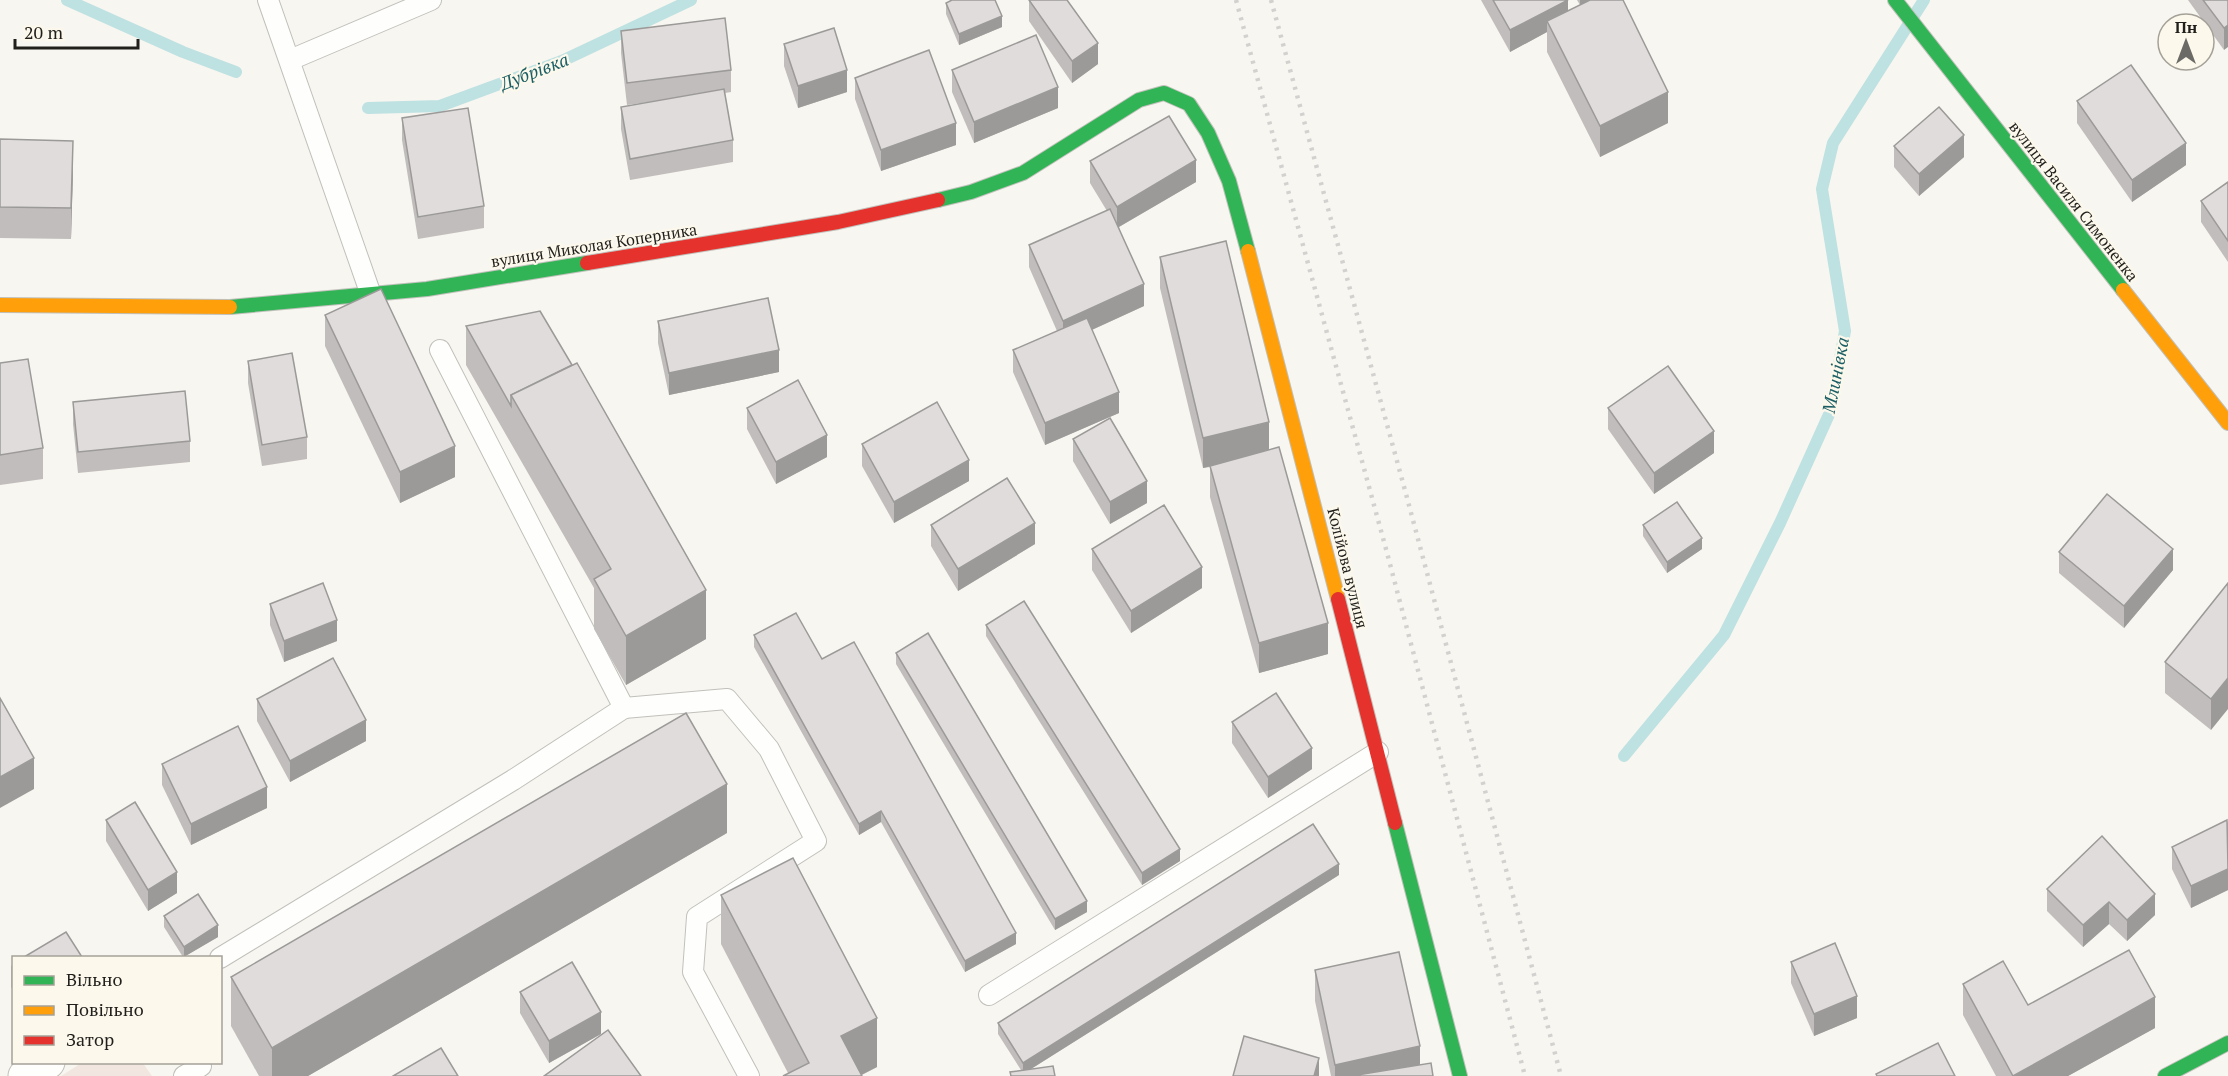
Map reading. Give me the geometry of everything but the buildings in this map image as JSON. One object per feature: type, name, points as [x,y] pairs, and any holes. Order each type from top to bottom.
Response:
[{"type":"street","name":"вулиця Василя Симоненка","points":[[1895,0],[2228,423]]},
{"type":"street","name":"вулиця Миколая Коперника","points":[[0,305],[227,307],[371,295],[427,289],[838,222],[971,192],[1023,173],[1139,100],[1164,93]]},
{"type":"street","name":"Колійова вулиця","points":[[1164,93],[1189,104],[1208,133],[1229,181],[1460,1076]]},
{"type":"street","points":[[2165,1076],[2228,1043]]},
{"type":"street","points":[[25,1076],[45,1064]]},
{"type":"lane","points":[[268,0],[371,295]]},
{"type":"lane","points":[[290,60],[431,0]]},
{"type":"lane","points":[[440,350],[624,708]]},
{"type":"lane","points":[[222,957],[513,780],[624,708],[727,699],[769,749],[816,841],[697,917],[693,972],[749,1076]]},
{"type":"lane","points":[[989,995],[1378,752]]},
{"type":"shaded area","points":[[80,1064],[144,1064],[152,1076],[61,1076]]},
{"type":"waterway","name":"Дубрівка","points":[[67,0],[183,52],[236,72]]},
{"type":"waterway","name":"Дубрівка","points":[[368,108],[440,106],[562,61],[691,0]]},
{"type":"waterway","name":"Млинівка","points":[[1624,756],[1724,635],[1780,523],[1831,410],[1845,331],[1822,189],[1833,143],[1924,0]]},
{"type":"railway","points":[[1236,0],[1386,549],[1525,1076]]},
{"type":"railway","points":[[1271,0],[1561,1076]]},
{"type":"traffic: fast","points":[[1895,0],[2123,290]]},
{"type":"traffic: fast","points":[[938,200],[971,192],[1023,173],[1139,100],[1164,93],[1189,104],[1208,133],[1229,181],[1248,251]]},
{"type":"traffic: fast","points":[[230,307],[427,289],[587,263]]},
{"type":"traffic: fast","points":[[1395,823],[1460,1076]]},
{"type":"traffic: fast","points":[[2165,1076],[2228,1043]]},
{"type":"traffic: slow","points":[[1248,251],[1338,599]]},
{"type":"traffic: slow","points":[[2123,290],[2228,423]]},
{"type":"traffic: slow","points":[[0,305],[230,307]]},
{"type":"traffic: jam","points":[[587,263],[838,222],[938,200]]},
{"type":"traffic: jam","points":[[1338,599],[1395,823]]}]
